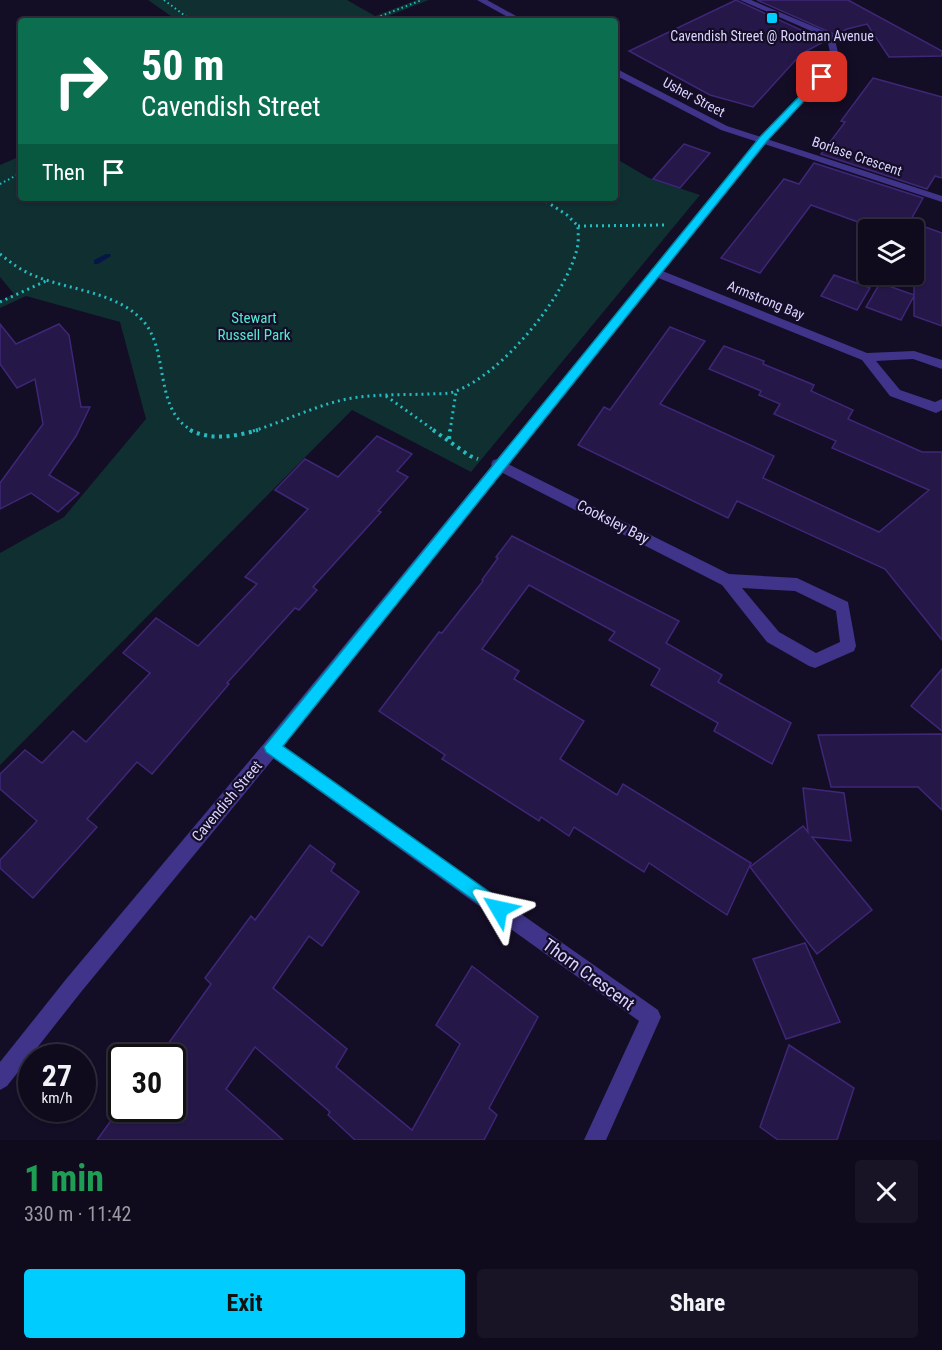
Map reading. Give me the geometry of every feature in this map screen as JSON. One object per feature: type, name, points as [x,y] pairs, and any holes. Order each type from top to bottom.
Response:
[{"type":"street","points":[[481,0],[515,18]]},
{"type":"street","name":"Cavendish Street","points":[[0,1079],[74,985],[272,747],[764,139],[836,62],[831,38],[744,0]]},
{"type":"street","name":"Usher Street","points":[[618,72],[724,128],[764,139]]},
{"type":"street","name":"Borlase Crescent","points":[[764,139],[942,199]]},
{"type":"street","name":"Armstrong Bay","points":[[655,272],[866,357],[914,355],[942,365]]},
{"type":"street","name":"Armstrong Bay","points":[[866,357],[896,393],[936,408],[942,404]]},
{"type":"street","name":"Cooksley Bay","points":[[498,465],[728,580],[797,585],[843,606],[848,646],[815,661],[773,637],[728,580]]},
{"type":"street","name":"Thorn Crescent","points":[[272,747],[651,1017],[595,1140]]},
{"type":"path","points":[[164,0],[188,18]]},
{"type":"path","points":[[376,18],[422,0]]},
{"type":"path","points":[[0,184],[18,175]]},
{"type":"path","points":[[546,201],[578,226],[665,225],[692,228]]},
{"type":"path","points":[[0,254],[12,266],[46,281],[98,295],[126,308],[144,321],[156,342],[175,418],[184,428],[197,434],[223,436],[254,432],[334,402],[385,396],[456,392],[484,374],[534,326],[568,271],[577,248],[578,226]]},
{"type":"path","points":[[0,302],[46,281]]},
{"type":"path","points":[[449,439],[456,392]]},
{"type":"path","points":[[385,396],[470,456],[498,465]]},
{"type":"green space","points":[[148,0],[347,0],[375,16],[417,0],[429,0],[384,18],[174,18]]},
{"type":"green space","name":"Stewart Russell Park","points":[[18,157],[18,201],[618,201],[618,160],[649,178],[700,195],[471,472],[352,410],[0,765],[0,553],[64,517],[146,419],[120,322],[26,296],[0,308],[0,301],[14,294],[0,277],[0,165]]},
{"type":"building","points":[[736,0],[825,41],[801,54],[753,107],[710,95],[629,51]]},
{"type":"building","points":[[757,0],[848,0],[942,51],[942,56],[889,57],[867,24],[847,29],[836,35]]},
{"type":"building","points":[[873,78],[942,97],[942,178],[935,176],[927,189],[821,154],[845,122],[841,121]]},
{"type":"building","points":[[684,144],[710,153],[680,188],[653,179]]},
{"type":"building","points":[[814,163],[923,198],[911,219],[858,219],[858,222],[811,205],[760,273],[721,258],[784,179],[799,184]]},
{"type":"building","points":[[924,227],[942,233],[942,326],[914,316],[914,296],[901,320],[866,307],[879,285],[886,285],[914,295],[914,285],[924,285]]},
{"type":"building","points":[[834,275],[870,288],[857,310],[821,296]]},
{"type":"building","points":[[0,324],[16,344],[59,324],[69,335],[81,407],[90,407],[76,436],[49,475],[79,493],[58,512],[31,493],[0,509],[0,483],[43,424],[35,379],[17,388],[0,364]]},
{"type":"building","points":[[670,327],[705,341],[660,404],[774,456],[763,478],[879,532],[929,490],[832,448],[836,441],[774,414],[780,404],[759,395],[761,391],[709,369],[724,346],[764,361],[763,364],[814,385],[811,391],[853,410],[848,419],[922,452],[942,452],[942,640],[885,569],[737,501],[728,518],[578,445],[604,407],[610,410]]},
{"type":"building","points":[[377,436],[412,454],[397,471],[408,477],[378,511],[381,512],[313,587],[317,590],[299,610],[295,608],[227,683],[229,684],[152,774],[137,762],[87,819],[97,827],[33,898],[0,868],[0,860],[37,821],[0,789],[0,774],[25,750],[42,763],[73,731],[86,742],[150,673],[123,653],[156,618],[198,646],[257,584],[245,577],[308,509],[275,490],[305,459],[338,477]]},
{"type":"building","points":[[512,536],[679,621],[666,643],[722,675],[718,682],[791,723],[772,764],[714,731],[718,723],[651,685],[660,669],[609,640],[615,632],[529,585],[482,649],[519,671],[514,679],[584,721],[560,759],[617,795],[623,784],[751,863],[727,915],[649,863],[644,872],[574,827],[569,836],[541,817],[539,821],[442,759],[445,755],[379,711],[439,632],[442,633],[483,581],[498,558],[496,557]]},
{"type":"building","points":[[942,669],[942,731],[911,706]]},
{"type":"building","points":[[942,734],[942,810],[918,787],[831,787],[818,735]]},
{"type":"building","points":[[803,788],[844,793],[851,841],[812,837],[872,910],[817,954],[750,867],[803,826],[808,832]]},
{"type":"building","points":[[310,845],[335,864],[331,871],[359,892],[322,946],[309,936],[273,988],[347,1049],[336,1067],[412,1130],[460,1044],[436,1025],[472,966],[538,1017],[489,1108],[497,1115],[484,1140],[355,1140],[328,1115],[330,1112],[255,1047],[226,1089],[283,1140],[97,1140],[110,1122],[186,1122],[186,1044],[168,1044],[211,984],[205,978],[251,916],[255,920]]},
{"type":"building","points":[[805,943],[840,1022],[786,1039],[753,959]]},
{"type":"building","points":[[789,1045],[854,1088],[837,1140],[778,1140],[760,1127]]},
{"type":"waterway","points":[[96,262],[108,256]]},
{"type":"place","name":"Cavendish Street @ Rootman Avenue","points":[[772,18]]},
{"type":"route","points":[[499,909],[272,747],[764,139],[822,77]]}]
